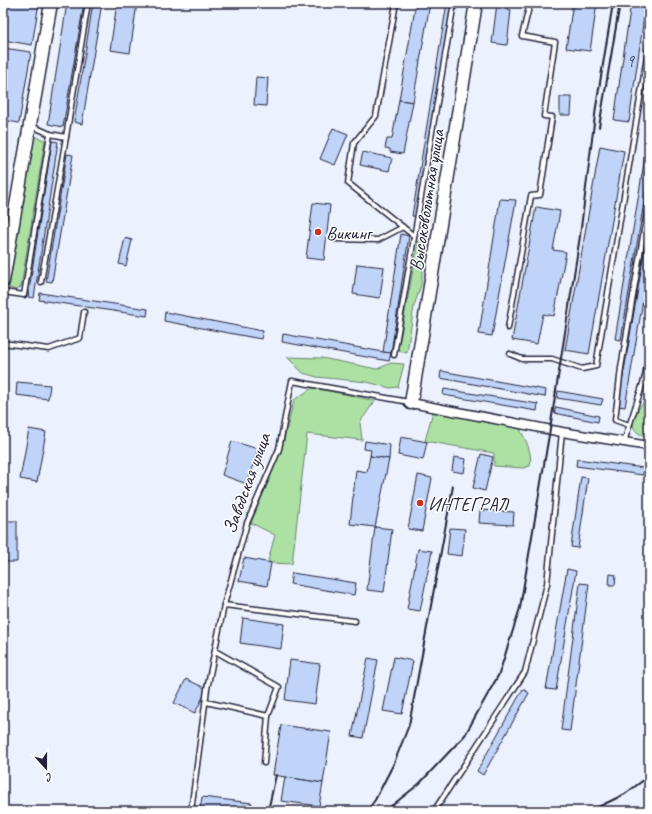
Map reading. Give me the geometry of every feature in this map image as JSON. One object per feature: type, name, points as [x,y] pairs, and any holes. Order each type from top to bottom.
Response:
[{"type":"street","points":[[3,281],[51,3]]},
{"type":"street","name":"Высоковольтная улица","points":[[411,403],[476,3]]},
{"type":"street","name":"Заводская улица","points":[[411,403],[562,432],[649,446]]},
{"type":"lane","points":[[41,282],[88,3]]},
{"type":"lane","points":[[396,3],[376,116],[354,143],[348,183],[414,236]]},
{"type":"lane","points":[[394,355],[454,3]]},
{"type":"lane","points":[[508,328],[532,196],[540,195],[552,117],[544,116],[555,42],[522,36],[530,3]]},
{"type":"lane","points":[[510,354],[522,359],[552,359],[582,369],[596,366],[649,44]]},
{"type":"lane","points":[[29,124],[50,134],[66,137]]},
{"type":"lane","points":[[3,292],[24,295],[50,134]]},
{"type":"lane","points":[[629,425],[615,420],[621,368],[649,200]]},
{"type":"lane","points":[[335,239],[378,240],[403,227]]},
{"type":"lane","points":[[3,343],[49,349],[80,338],[84,312]]},
{"type":"lane","points":[[624,442],[647,377],[649,353]]},
{"type":"lane","name":"Заводская улица","points":[[191,811],[207,689],[224,605],[247,523],[279,449],[292,381],[411,403]]},
{"type":"lane","points":[[434,811],[525,672],[547,584],[562,432]]},
{"type":"lane","points":[[224,605],[354,621]]},
{"type":"lane","points":[[215,651],[279,687],[268,716],[264,764]]},
{"type":"lane","points":[[206,702],[268,716]]},
{"type":"green space","points":[[33,136],[45,140],[21,287],[16,290],[9,288]]},
{"type":"green space","points":[[419,238],[426,239],[421,285],[414,306],[407,353],[398,350]]},
{"type":"green space","points":[[287,357],[322,358],[377,369],[391,363],[404,364],[398,387],[390,388],[367,382],[317,377],[303,373]]},
{"type":"green space","points":[[312,388],[375,401],[360,422],[362,440],[307,434],[292,564],[271,563],[268,561],[275,535],[251,523],[282,448],[294,400]]},
{"type":"green space","points":[[649,396],[649,438],[637,432],[633,424],[636,413]]},
{"type":"green space","points":[[433,411],[519,427],[529,451],[531,461],[530,466],[523,468],[494,466],[494,453],[425,441]]},
{"type":"building","points":[[4,3],[39,3],[32,45],[3,40]]},
{"type":"building","points":[[67,3],[84,3],[63,127],[48,124]]},
{"type":"building","points":[[93,3],[102,3],[82,124],[74,122]]},
{"type":"building","points":[[117,3],[137,3],[130,53],[110,50]]},
{"type":"building","points":[[416,3],[430,3],[413,102],[399,100]]},
{"type":"building","points":[[447,3],[455,3],[419,217],[412,216]]},
{"type":"building","points":[[497,3],[507,3],[507,9],[511,10],[507,45],[492,43]]},
{"type":"building","points":[[573,3],[597,3],[590,51],[566,48]]},
{"type":"building","points":[[631,3],[646,3],[629,122],[614,120]]},
{"type":"building","points":[[3,48],[31,52],[19,123],[3,120]]},
{"type":"building","points":[[256,77],[268,78],[266,106],[254,105]]},
{"type":"building","points":[[560,97],[572,97],[571,115],[560,115]]},
{"type":"building","points":[[399,100],[413,102],[403,154],[390,152],[390,149],[385,148],[387,139],[392,139]]},
{"type":"building","points":[[333,128],[348,134],[335,165],[320,159]]},
{"type":"building","points":[[3,132],[7,133],[5,149],[3,149]]},
{"type":"building","points":[[649,132],[649,172],[621,340],[615,339]]},
{"type":"building","points":[[52,141],[58,142],[34,298],[28,297]]},
{"type":"building","points":[[600,146],[624,151],[589,354],[565,350]]},
{"type":"building","points":[[363,152],[392,158],[389,171],[360,165]]},
{"type":"building","points":[[67,154],[73,155],[52,282],[46,281]]},
{"type":"building","points":[[500,199],[516,200],[492,336],[479,334]]},
{"type":"building","name":"Викинг","points":[[313,203],[330,205],[324,260],[306,258]]},
{"type":"building","points":[[536,207],[560,211],[553,250],[566,252],[554,316],[543,314],[537,344],[512,340]]},
{"type":"building","points":[[649,224],[649,265],[625,407],[618,406]]},
{"type":"building","points":[[401,234],[409,236],[391,353],[383,352]]},
{"type":"building","points":[[125,238],[132,240],[126,266],[119,264]]},
{"type":"building","points":[[357,264],[384,267],[380,298],[353,294]]},
{"type":"building","points":[[40,293],[148,309],[147,316],[39,300]]},
{"type":"building","points":[[165,312],[263,331],[261,339],[164,321]]},
{"type":"building","points":[[283,334],[391,353],[389,361],[282,342]]},
{"type":"building","points":[[441,371],[546,390],[545,397],[440,378]]},
{"type":"building","points":[[17,382],[50,385],[48,399],[16,395]]},
{"type":"building","points":[[444,389],[538,404],[537,411],[443,395]]},
{"type":"building","points":[[558,391],[603,399],[601,405],[557,398]]},
{"type":"building","points":[[556,407],[599,416],[598,422],[554,413]]},
{"type":"building","points":[[29,429],[46,432],[37,482],[20,479]]},
{"type":"building","points":[[401,437],[427,442],[423,460],[398,455]]},
{"type":"building","points":[[232,441],[258,449],[247,484],[222,475]]},
{"type":"building","points":[[365,441],[390,445],[389,459],[370,456],[371,450],[364,449]]},
{"type":"building","points":[[481,454],[493,457],[485,491],[473,488]]},
{"type":"building","points":[[370,456],[389,459],[375,527],[350,524],[356,470],[367,472]]},
{"type":"building","points":[[454,457],[466,459],[464,473],[452,471]]},
{"type":"building","points":[[577,459],[644,468],[643,475],[576,466]]},
{"type":"building","points":[[3,472],[4,521],[17,521],[17,562],[3,562]]},
{"type":"building","name":"ИНТЕГРАЛ","points":[[418,475],[432,478],[422,531],[408,529]]},
{"type":"building","points":[[581,477],[588,478],[578,548],[571,547]]},
{"type":"building","points":[[480,510],[514,512],[513,525],[479,523]]},
{"type":"building","points":[[375,527],[392,529],[384,592],[367,590]]},
{"type":"building","points":[[450,528],[465,529],[462,556],[447,554]]},
{"type":"building","points":[[418,549],[432,551],[420,611],[407,609]]},
{"type":"building","points":[[244,558],[271,563],[267,586],[239,581]]},
{"type":"building","points":[[649,561],[649,590],[644,589]]},
{"type":"building","points":[[567,569],[576,571],[556,690],[546,689]]},
{"type":"building","points":[[292,573],[356,583],[354,595],[290,584]]},
{"type":"building","points":[[610,574],[616,575],[615,585],[609,585]]},
{"type":"building","points":[[580,583],[589,584],[570,731],[561,730]]},
{"type":"building","points":[[243,618],[284,624],[281,649],[240,643]]},
{"type":"building","points":[[394,657],[413,661],[402,714],[383,711]]},
{"type":"building","points":[[368,658],[378,660],[363,738],[352,736]]},
{"type":"building","points":[[290,660],[320,664],[315,704],[285,700]]},
{"type":"building","points":[[186,679],[207,689],[195,713],[174,703]]},
{"type":"building","points":[[523,689],[529,693],[483,775],[477,771]]},
{"type":"building","points":[[281,725],[331,732],[323,783],[273,775]]},
{"type":"building","points":[[285,777],[323,783],[319,806],[281,801]]},
{"type":"building","points":[[202,797],[252,803],[251,811],[200,811]]},
{"type":"railway","points":[[385,811],[419,784],[465,735],[499,674],[520,608],[580,236],[596,107],[613,3]]},
{"type":"railway","points":[[599,127],[620,3]]},
{"type":"railway","points":[[367,811],[375,800],[394,763],[409,725],[453,486]]},
{"type":"railway","points":[[268,811],[276,775]]},
{"type":"railway","points":[[590,811],[625,794],[649,776]]},
{"type":"railway","points":[[644,811],[649,810]]},
{"type":"place","name":"Викинг","points":[[318,232]]},
{"type":"place","name":"ИНТЕГРАЛ","points":[[420,503]]}]
